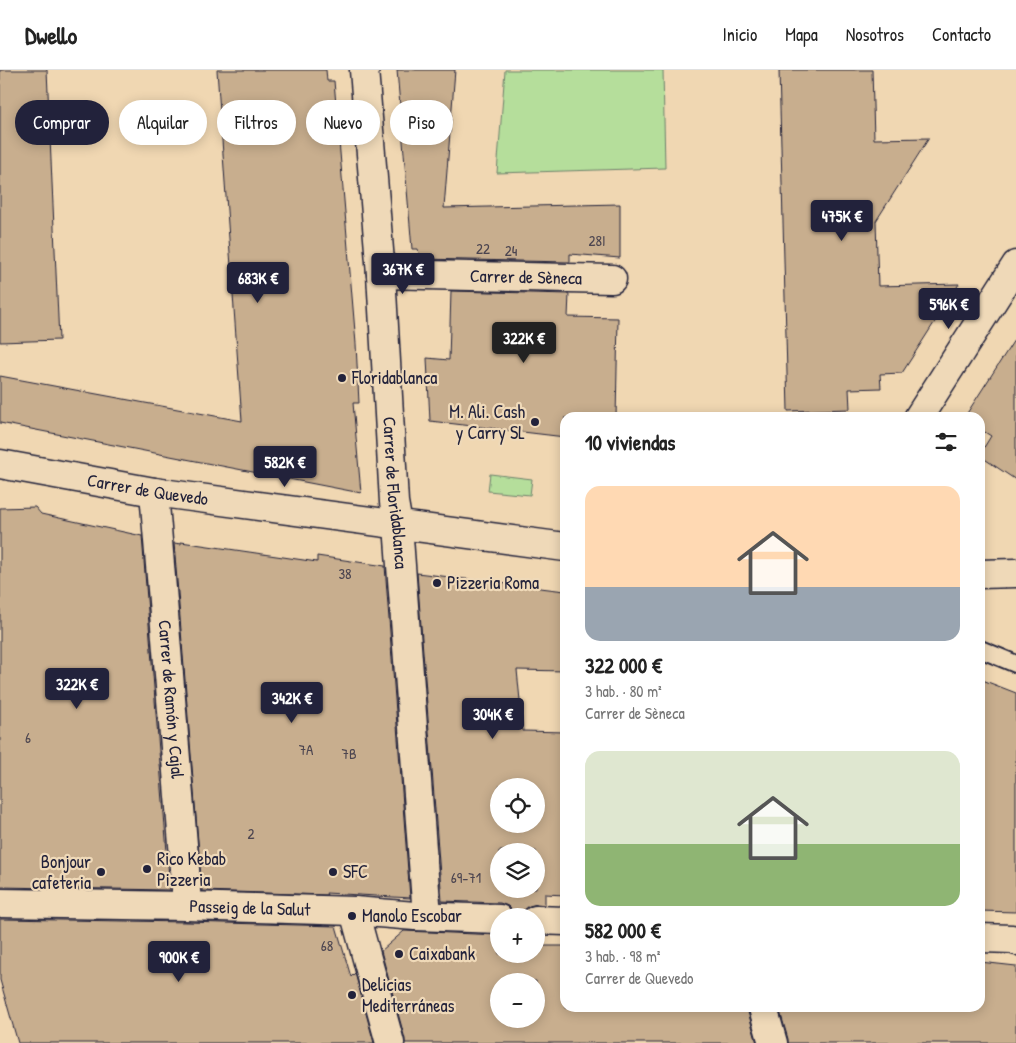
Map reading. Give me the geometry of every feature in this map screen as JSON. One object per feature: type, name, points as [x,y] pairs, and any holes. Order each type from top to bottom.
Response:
[{"type":"street","name":"Carrer de Floridablanca","points":[[364,70],[381,274],[394,502],[398,525],[427,916]]},
{"type":"street","points":[[922,412],[1016,265]]},
{"type":"street","name":"Carrer de Sèneca","points":[[381,274],[612,279]]},
{"type":"street","name":"Carrer de Quevedo","points":[[0,464],[154,492],[560,546]]},
{"type":"street","name":"Carrer de Ramón y Cajal","points":[[154,492],[186,881],[186,906]]},
{"type":"street","points":[[985,574],[1016,573]]},
{"type":"street","name":"Passeig de la Salut","points":[[0,903],[354,911],[490,918]]},
{"type":"street","points":[[354,911],[390,1043]]},
{"type":"street","points":[[545,920],[560,921]]},
{"type":"street","points":[[985,938],[1012,939],[1016,941]]},
{"type":"street","points":[[764,1012],[773,1043]]},
{"type":"lane","points":[[985,651],[1016,664]]},
{"type":"green space","points":[[505,70],[663,70],[665,168],[497,173]]},
{"type":"green space","points":[[490,474],[532,479],[530,495],[488,491]]},
{"type":"building","points":[[0,70],[47,70],[48,100],[15,100],[15,145],[50,145],[59,340],[0,342]]},
{"type":"building","points":[[217,70],[326,70],[327,81],[334,81],[336,100],[306,100],[306,145],[339,145],[356,344],[359,403],[353,403],[361,493],[0,423],[0,376],[242,421],[222,145],[296,145],[296,100],[219,100]]},
{"type":"building","points":[[397,70],[455,70],[453,100],[400,100]]},
{"type":"building","points":[[779,70],[872,70],[874,139],[929,138],[876,221],[878,286],[959,284],[902,373],[880,374],[881,388],[849,389],[850,409],[788,411]]},
{"type":"building","points":[[403,145],[449,145],[444,208],[620,204],[620,258],[570,254],[570,262],[420,259],[418,249],[412,249]]},
{"type":"building","points":[[451,291],[569,294],[568,317],[618,318],[616,412],[560,412],[560,436],[430,421],[427,358],[449,360]]},
{"type":"building","points":[[1016,337],[1016,480],[985,459],[985,446],[991,436],[985,432],[985,412],[968,412]]},
{"type":"building","points":[[35,507],[41,514],[142,536],[170,890],[0,887],[0,508]]},
{"type":"building","points":[[181,542],[317,562],[317,556],[385,566],[410,898],[326,893],[327,895],[202,891],[174,543],[181,544]]},
{"type":"building","points":[[417,573],[560,590],[560,671],[517,670],[523,731],[560,732],[560,895],[545,894],[545,843],[490,843],[490,898],[545,898],[545,905],[537,904],[527,908],[510,908],[500,903],[442,901]]},
{"type":"building","points":[[985,681],[1016,693],[1016,912],[985,911]]},
{"type":"building","points":[[0,919],[336,926],[351,977],[355,973],[374,1043],[18,1043],[0,980]]},
{"type":"building","points":[[404,931],[490,935],[490,963],[545,963],[545,946],[560,946],[560,1012],[748,1012],[757,1043],[405,1043],[381,951]]},
{"type":"building","points":[[985,963],[1016,966],[1016,1043],[788,1043],[780,1012],[985,1012]]},
{"type":"place","name":"Floridablanca","points":[[342,378]]},
{"type":"place","name":"M. Ali. Cash y Carry SL","points":[[535,422]]},
{"type":"place","name":"Pizzeria Roma","points":[[437,583]]},
{"type":"place","name":"Rico Kebab Pizzeria","points":[[147,869]]},
{"type":"place","name":"Bonjour cafeteria","points":[[101,872]]},
{"type":"place","name":"SFC","points":[[333,872]]},
{"type":"place","name":"Manolo Escobar","points":[[352,916]]},
{"type":"place","name":"Caixabank","points":[[399,954]]},
{"type":"place","name":"Delicias Mediterráneas","points":[[352,995]]}]
